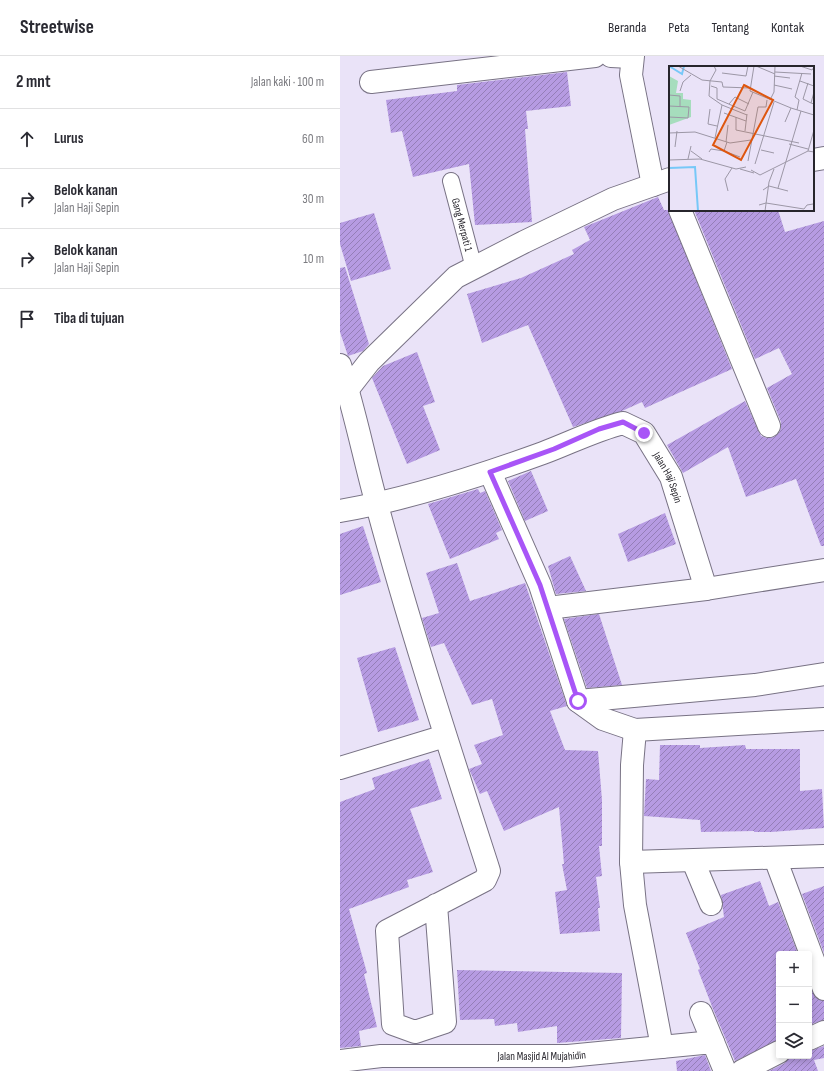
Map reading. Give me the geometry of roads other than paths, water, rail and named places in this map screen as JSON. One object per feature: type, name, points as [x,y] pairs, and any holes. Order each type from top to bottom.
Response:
[{"type":"street","points":[[371,82],[595,56]]},
{"type":"street","points":[[348,389],[369,362],[456,277],[524,242],[613,200],[665,182],[625,56]]},
{"type":"street","points":[[814,160],[824,158]]},
{"type":"street","points":[[680,211],[769,426]]},
{"type":"street","points":[[340,364],[348,389],[377,505],[445,736],[489,871],[485,880],[387,931],[393,1024],[415,1032],[445,1022],[436,906]]},
{"type":"street","name":"Jalan Haji Sepin","points":[[340,511],[377,505],[490,472],[554,449],[599,429],[623,422],[644,433],[671,477],[706,589]]},
{"type":"street","points":[[490,472],[548,608],[578,701],[603,719],[635,730],[824,718]]},
{"type":"street","points":[[548,608],[706,589],[824,570]]},
{"type":"street","points":[[578,701],[755,685],[824,674]]},
{"type":"street","points":[[635,730],[632,765],[631,862],[635,905],[662,1047]]},
{"type":"street","points":[[340,768],[445,736]]},
{"type":"street","points":[[631,862],[824,856]]},
{"type":"street","points":[[775,858],[824,989]]},
{"type":"street","points":[[693,861],[712,904]]},
{"type":"street","points":[[701,1013],[725,1071]]},
{"type":"street","points":[[812,1037],[824,1032]]},
{"type":"street","name":"Jalan Masjid Al Mujahidin","points":[[340,1061],[381,1064],[568,1056],[713,1042]]},
{"type":"street","points":[[742,1071],[776,1054]]},
{"type":"lane","name":"Gang Merpati 1","points":[[451,181],[474,268]]}]
